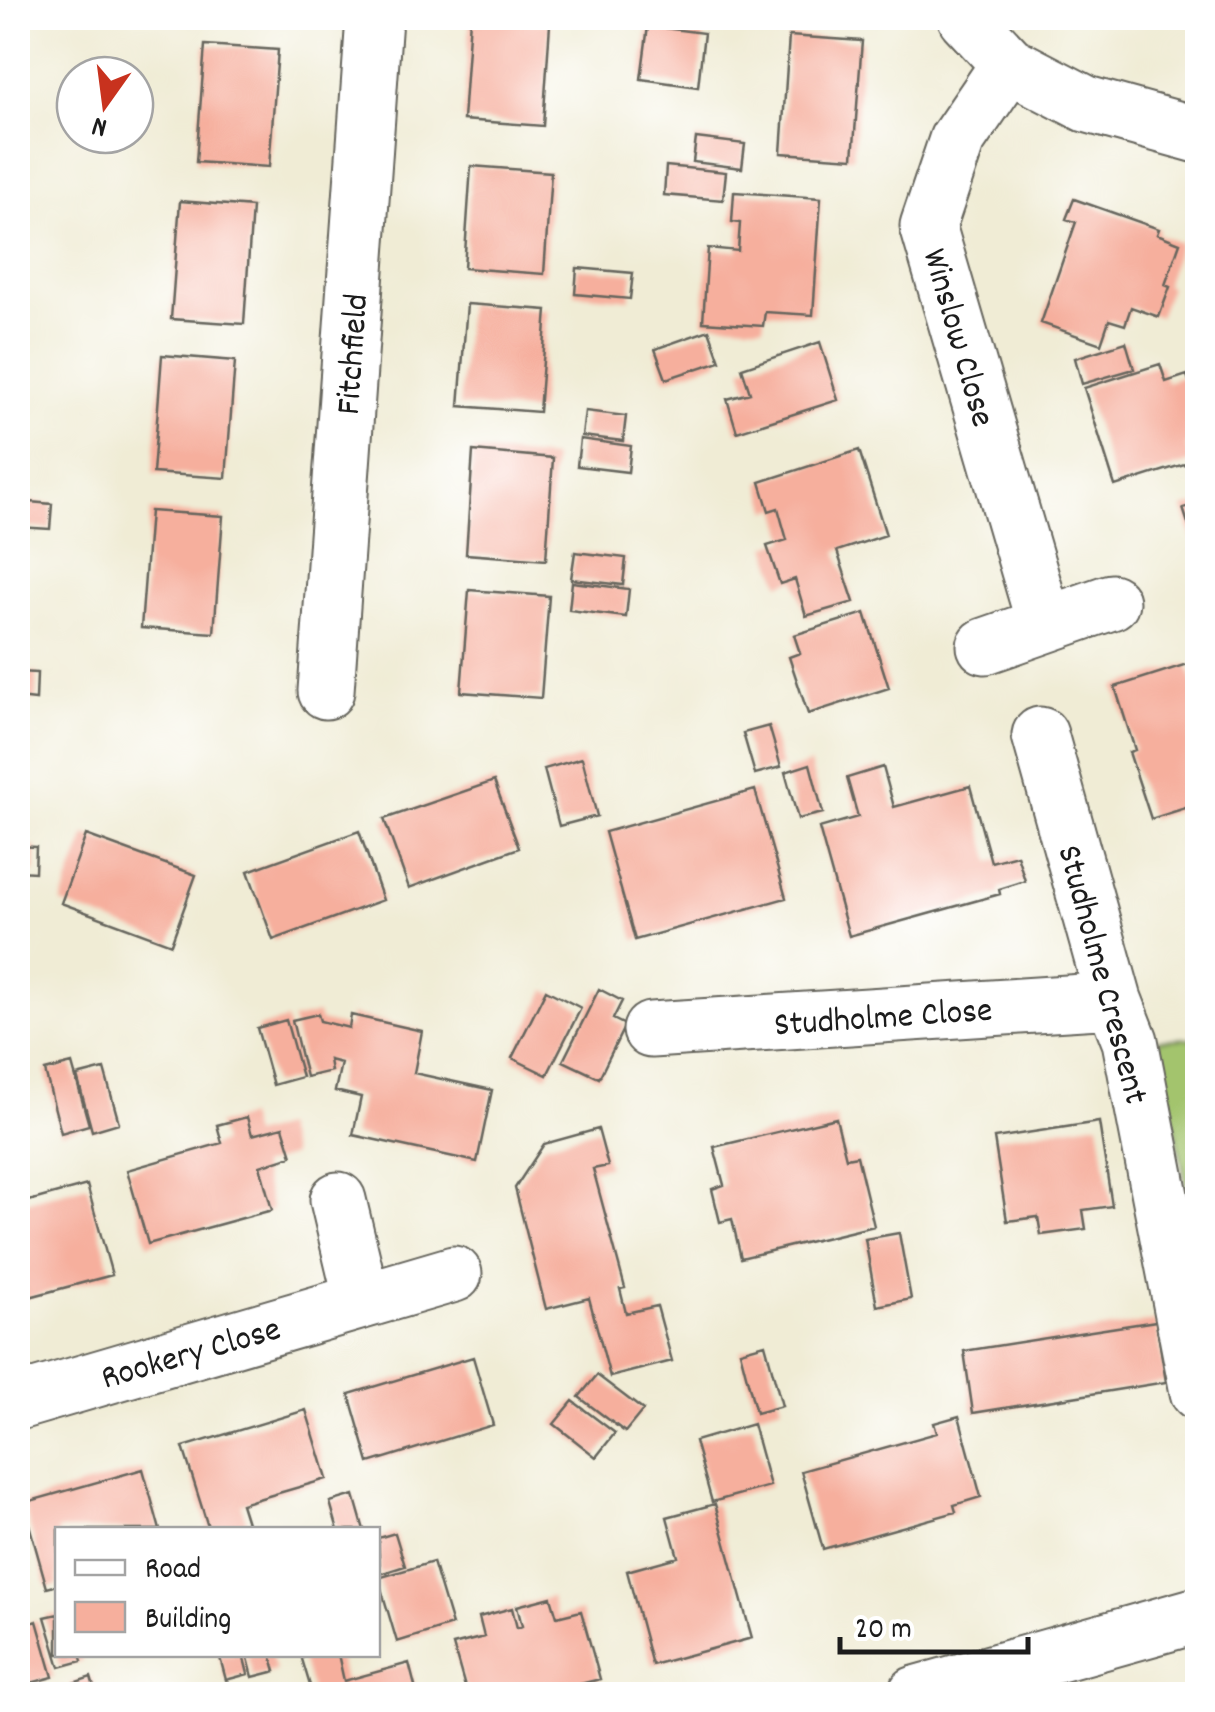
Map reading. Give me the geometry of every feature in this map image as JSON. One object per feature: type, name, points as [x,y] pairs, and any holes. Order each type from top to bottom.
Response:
[{"type":"street","name":"Fitchfield","points":[[326,691],[374,18]]},
{"type":"street","points":[[966,18],[1010,64],[1086,104],[1198,135]]},
{"type":"street","name":"Winslow Close","points":[[1010,64],[957,140],[928,226],[1046,625]]},
{"type":"street","points":[[985,646],[1112,602]]},
{"type":"street","name":"Studholme Crescent","points":[[1040,735],[1114,1000],[1130,1041],[1198,1392]]},
{"type":"street","name":"Studholme Close","points":[[651,1030],[1114,1000]]},
{"type":"street","points":[[338,1200],[362,1300]]},
{"type":"street","name":"Rookery Close","points":[[18,1402],[454,1274]]},
{"type":"street","points":[[916,1694],[1198,1615]]},
{"type":"green space","points":[[1197,1038],[1197,1241],[1158,1040]]},
{"type":"building","points":[[470,18],[550,24],[543,126],[463,120]]},
{"type":"building","points":[[648,26],[704,33],[698,87],[641,79]]},
{"type":"building","points":[[789,36],[862,41],[853,158],[781,153]]},
{"type":"building","points":[[205,45],[278,50],[269,167],[196,162]]},
{"type":"building","points":[[696,138],[745,144],[742,168],[693,162]]},
{"type":"building","points":[[471,166],[551,172],[544,274],[464,268]]},
{"type":"building","points":[[666,166],[726,172],[723,200],[664,195]]},
{"type":"building","points":[[734,192],[821,198],[813,315],[765,312],[763,326],[703,322],[708,248],[738,251],[740,223],[732,222]]},
{"type":"building","points":[[1074,199],[1159,229],[1157,234],[1180,243],[1159,317],[1131,307],[1125,325],[1109,320],[1101,344],[1041,323],[1076,222],[1066,219]]},
{"type":"building","points":[[180,201],[252,207],[244,324],[171,319]]},
{"type":"building","points":[[577,268],[633,273],[630,299],[575,294]]},
{"type":"building","points":[[467,304],[547,310],[539,412],[459,406]]},
{"type":"building","points":[[709,330],[720,361],[666,379],[655,349]]},
{"type":"building","points":[[820,342],[838,400],[737,432],[727,399],[750,393],[742,368]]},
{"type":"building","points":[[1126,342],[1134,369],[1082,384],[1075,358]]},
{"type":"building","points":[[162,355],[235,361],[226,478],[153,473]]},
{"type":"building","points":[[1160,364],[1166,382],[1187,375],[1198,408],[1198,442],[1186,445],[1191,462],[1115,486],[1084,388]]},
{"type":"building","points":[[585,411],[626,416],[623,441],[582,436]]},
{"type":"building","points":[[580,439],[631,446],[628,472],[577,466]]},
{"type":"building","points":[[859,450],[886,535],[837,551],[854,602],[806,616],[795,579],[780,584],[767,546],[787,540],[778,508],[769,511],[760,482]]},
{"type":"building","points":[[473,451],[553,458],[546,560],[466,554]]},
{"type":"building","points":[[18,501],[52,504],[50,529],[18,527]]},
{"type":"building","points":[[1198,504],[1198,551],[1197,551],[1183,508]]},
{"type":"building","points":[[150,511],[223,516],[214,633],[141,628]]},
{"type":"building","points":[[575,552],[626,558],[623,585],[571,579]]},
{"type":"building","points":[[572,582],[629,589],[626,617],[569,610]]},
{"type":"building","points":[[469,590],[549,596],[541,698],[461,692]]},
{"type":"building","points":[[865,613],[889,688],[808,714],[789,657],[800,653],[794,635]]},
{"type":"building","points":[[1187,664],[1198,697],[1198,804],[1151,819],[1129,752],[1135,750],[1115,687]]},
{"type":"building","points":[[18,672],[37,673],[36,700],[18,698]]},
{"type":"building","points":[[769,726],[781,767],[755,774],[743,733]]},
{"type":"building","points":[[582,758],[597,816],[559,826],[544,769]]},
{"type":"building","points":[[810,764],[823,813],[798,819],[785,772]]},
{"type":"building","points":[[883,767],[894,807],[970,786],[991,862],[1017,855],[1025,881],[999,889],[1000,894],[849,936],[819,828],[858,817],[847,778]]},
{"type":"building","points":[[494,781],[519,848],[409,888],[384,819]]},
{"type":"building","points":[[755,790],[786,898],[635,940],[605,832]]},
{"type":"building","points":[[359,831],[383,900],[273,940],[248,871]]},
{"type":"building","points":[[86,835],[196,875],[171,944],[61,903]]},
{"type":"building","points":[[18,846],[36,847],[35,872],[18,871]]},
{"type":"building","points":[[599,989],[622,1001],[613,1019],[625,1025],[599,1078],[563,1061]]},
{"type":"building","points":[[546,990],[581,1008],[547,1075],[512,1058]]},
{"type":"building","points":[[318,1014],[320,1021],[349,1028],[351,1015],[422,1031],[414,1073],[492,1090],[477,1162],[353,1135],[361,1097],[335,1091],[341,1063],[329,1060],[331,1071],[306,1077],[292,1020]]},
{"type":"building","points":[[286,1020],[302,1077],[273,1085],[257,1028]]},
{"type":"building","points":[[72,1064],[89,1125],[61,1133],[45,1071]]},
{"type":"building","points":[[104,1069],[119,1123],[92,1131],[77,1076]]},
{"type":"building","points":[[247,1117],[252,1135],[283,1127],[292,1156],[260,1166],[272,1210],[148,1244],[127,1170],[222,1143],[217,1125]]},
{"type":"building","points":[[836,1118],[846,1158],[857,1156],[874,1226],[741,1258],[732,1219],[720,1222],[712,1189],[724,1185],[714,1147]]},
{"type":"building","points":[[1099,1122],[1112,1206],[1083,1210],[1086,1229],[1041,1235],[1038,1217],[1007,1221],[994,1138]]},
{"type":"building","points":[[598,1129],[608,1166],[593,1169],[625,1288],[620,1289],[626,1313],[657,1306],[672,1361],[610,1377],[589,1298],[546,1309],[515,1188],[544,1144]]},
{"type":"building","points":[[87,1185],[112,1275],[18,1300],[18,1204]]},
{"type":"building","points":[[899,1233],[911,1299],[877,1306],[865,1239]]},
{"type":"building","points":[[1156,1321],[1166,1382],[973,1413],[964,1351]]},
{"type":"building","points":[[765,1344],[782,1406],[756,1413],[740,1351]]},
{"type":"building","points":[[473,1357],[493,1425],[369,1463],[349,1394]]},
{"type":"building","points":[[597,1375],[643,1410],[625,1432],[579,1397]]},
{"type":"building","points":[[573,1401],[615,1433],[596,1457],[554,1424]]},
{"type":"building","points":[[306,1410],[327,1479],[241,1504],[247,1523],[208,1527],[183,1447]]},
{"type":"building","points":[[959,1416],[981,1497],[954,1505],[956,1512],[823,1549],[801,1471],[937,1433],[934,1423]]},
{"type":"building","points":[[753,1424],[770,1486],[712,1502],[695,1441]]},
{"type":"building","points":[[143,1469],[159,1527],[55,1527],[55,1586],[47,1588],[23,1503]]},
{"type":"building","points":[[354,1495],[363,1527],[337,1527],[330,1502]]},
{"type":"building","points":[[715,1504],[752,1638],[652,1665],[627,1571],[678,1557],[667,1517]]},
{"type":"building","points":[[395,1533],[405,1566],[380,1574],[380,1537]]},
{"type":"building","points":[[433,1562],[452,1625],[397,1642],[380,1577]]},
{"type":"building","points":[[551,1597],[557,1617],[581,1611],[600,1679],[541,1694],[467,1694],[453,1645],[484,1637],[479,1617],[512,1608],[517,1628],[522,1626],[517,1606]]},
{"type":"building","points":[[55,1615],[55,1650],[45,1617]]},
{"type":"building","points":[[37,1621],[53,1677],[20,1686],[18,1627]]},
{"type":"building","points":[[57,1657],[81,1657],[82,1661],[60,1667]]},
{"type":"building","points":[[220,1657],[244,1657],[248,1674],[226,1680]]},
{"type":"building","points":[[248,1657],[272,1657],[276,1671],[253,1677]]},
{"type":"building","points":[[339,1657],[344,1681],[409,1663],[417,1694],[296,1694],[311,1689],[302,1659]]},
{"type":"building","points":[[91,1677],[96,1694],[73,1694],[70,1684]]},
{"type":"building","points":[[65,1687],[67,1694],[41,1694],[41,1693]]}]
